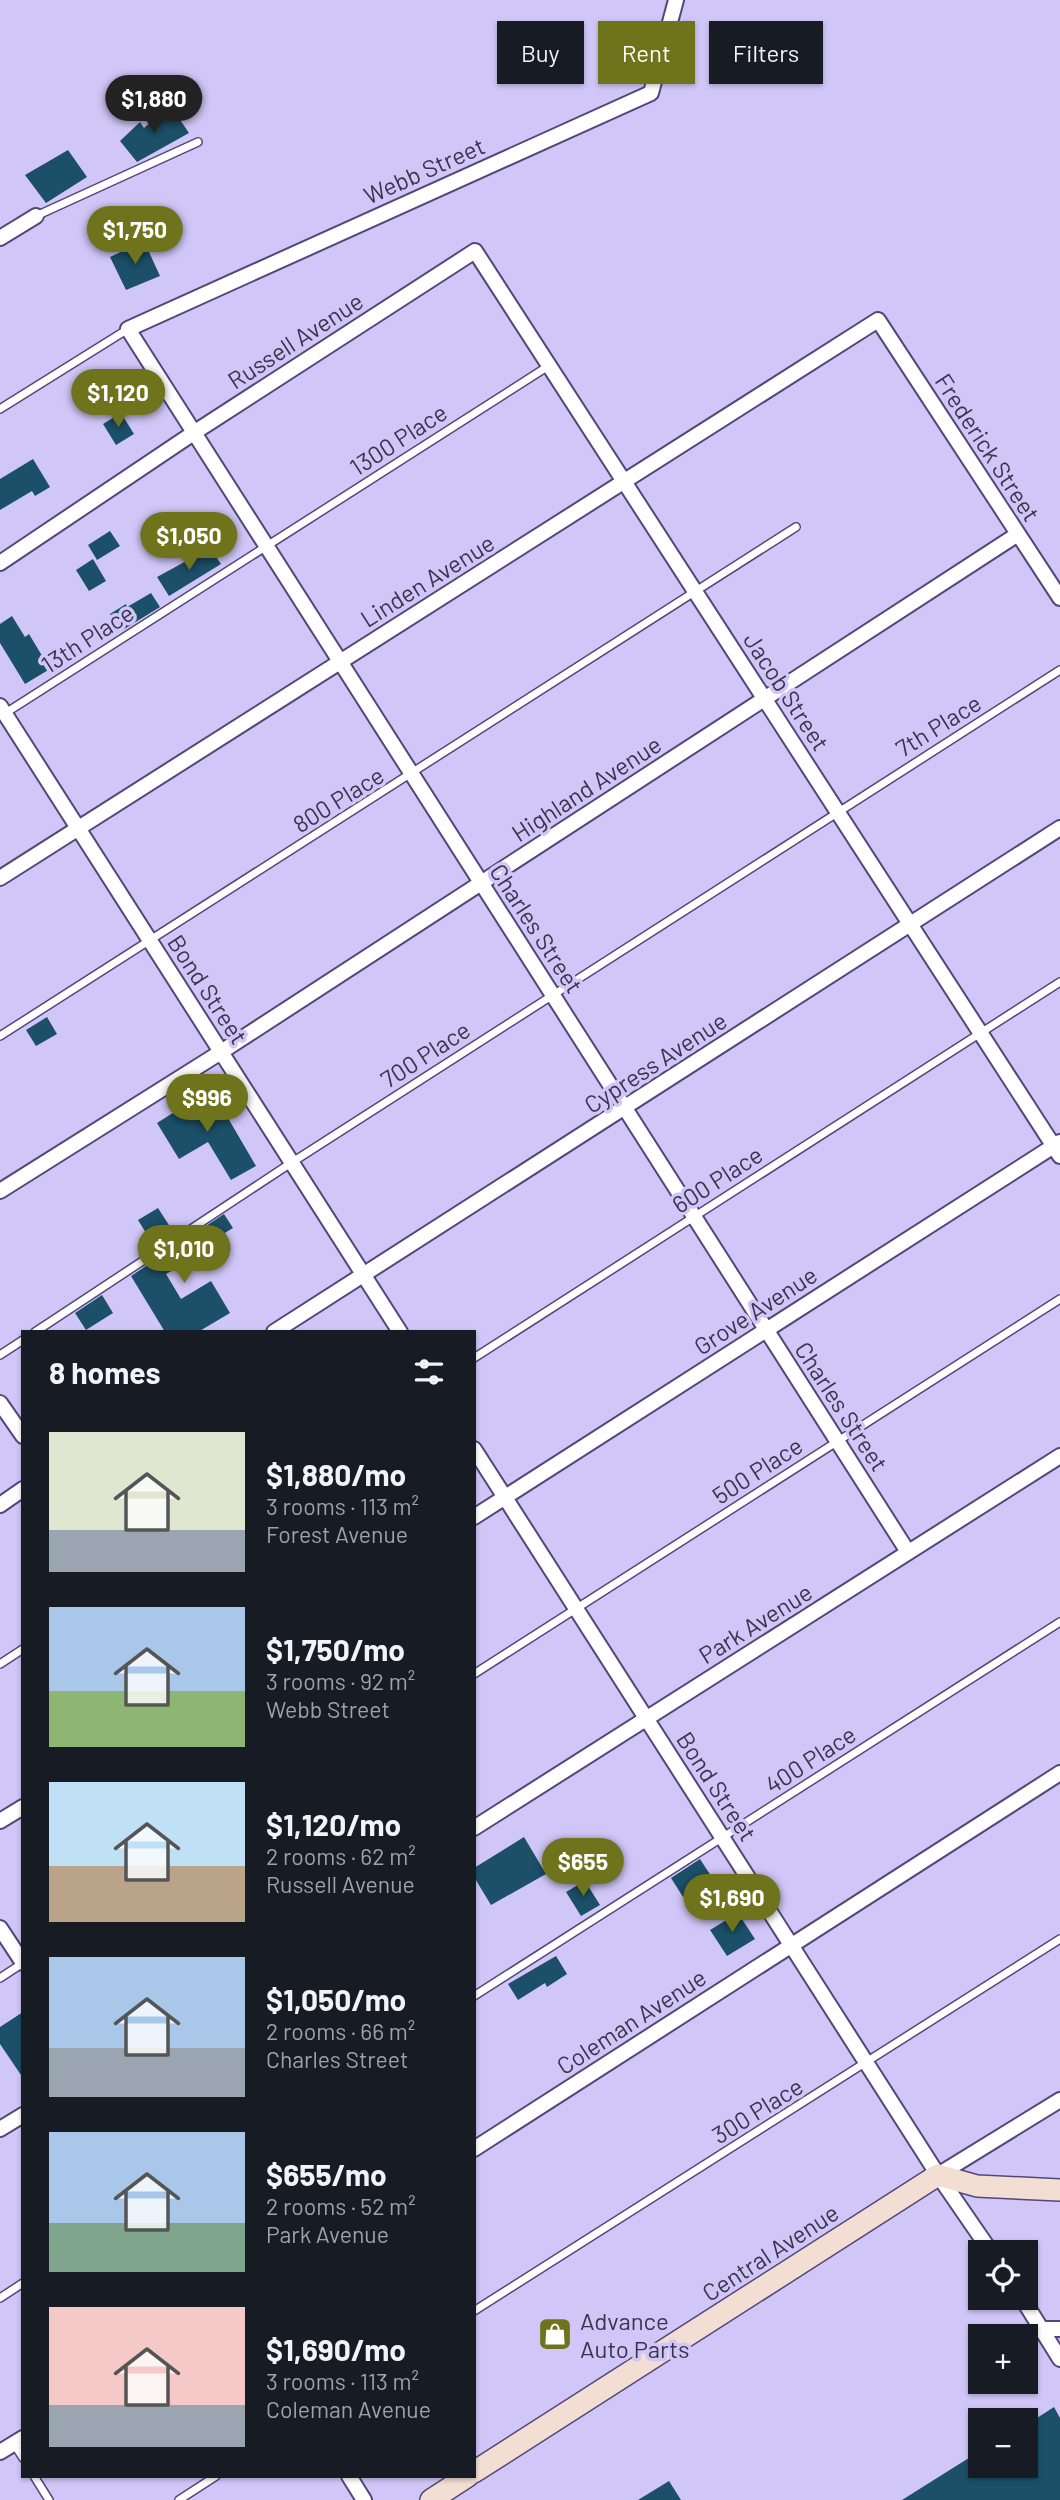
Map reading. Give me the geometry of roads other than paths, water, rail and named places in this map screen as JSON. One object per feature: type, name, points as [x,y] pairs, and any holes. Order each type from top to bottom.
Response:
[{"type":"main road","points":[[938,2175],[977,2186],[1060,2190]]},
{"type":"main road","name":"Central Avenue","points":[[476,2471],[938,2175]]},
{"type":"main road","points":[[431,2500],[465,2478]]},
{"type":"street","name":"Webb Street","points":[[128,328],[651,93],[676,0]]},
{"type":"street","points":[[0,238],[36,216]]},
{"type":"street","name":"Jacob Street","points":[[475,251],[980,1032],[1058,1148]]},
{"type":"street","name":"Russell Avenue","points":[[0,563],[195,432],[475,251]]},
{"type":"street","name":"Linden Avenue","points":[[0,878],[878,320]]},
{"type":"street","name":"Frederick Street","points":[[878,320],[1060,598]]},
{"type":"street","name":"Charles Street","points":[[128,328],[908,1552]]},
{"type":"street","name":"Highland Avenue","points":[[0,1191],[221,1052],[1018,534]]},
{"type":"street","name":"Bond Street","points":[[2,712],[399,1330]]},
{"type":"street","name":"Cypress Avenue","points":[[277,1330],[1060,828]]},
{"type":"street","name":"Grove Avenue","points":[[476,1516],[766,1330],[1058,1148]]},
{"type":"street","points":[[0,1403],[21,1433]]},
{"type":"street","name":"Bond Street","points":[[476,1452],[938,2175],[983,2240]]},
{"type":"street","name":"Park Avenue","points":[[476,1827],[1060,1456]]},
{"type":"street","points":[[0,1504],[21,1490]]},
{"type":"street","name":"Coleman Avenue","points":[[476,2148],[1060,1773]]},
{"type":"street","points":[[0,1821],[21,1808]]},
{"type":"street","points":[[0,1928],[21,1960]]},
{"type":"street","name":"Central Avenue","points":[[938,2175],[1060,2101]]},
{"type":"street","points":[[0,2129],[21,2116]]},
{"type":"street","points":[[1029,2310],[1060,2359]]},
{"type":"street","points":[[1041,2329],[1060,2329]]},
{"type":"street","points":[[0,2452],[18,2441]]},
{"type":"street","points":[[350,2478],[364,2500]]},
{"type":"lane","points":[[36,216],[198,142]]},
{"type":"lane","points":[[0,408],[128,328]]},
{"type":"lane","name":"1300 Place","points":[[266,546],[550,365]]},
{"type":"lane","name":"800 Place","points":[[0,1036],[796,527]]},
{"type":"lane","name":"13th Place","points":[[2,712],[266,546]]},
{"type":"lane","name":"7th Place","points":[[838,811],[1060,670]]},
{"type":"lane","name":"700 Place","points":[[38,1330],[291,1163],[838,811]]},
{"type":"lane","name":"600 Place","points":[[476,1357],[1060,982]]},
{"type":"lane","name":"500 Place","points":[[476,1673],[1060,1299]]},
{"type":"lane","points":[[0,1354],[21,1341]]},
{"type":"lane","name":"400 Place","points":[[476,1995],[1060,1622]]},
{"type":"lane","points":[[0,1664],[21,1650]]},
{"type":"lane","name":"300 Place","points":[[476,2310],[1060,1939]]},
{"type":"lane","points":[[0,1978],[21,1964]]},
{"type":"lane","points":[[0,2298],[21,2284]]},
{"type":"lane","points":[[35,2478],[49,2500]]},
{"type":"lane","points":[[179,2500],[213,2478]]},
{"type":"place","name":"Advance Auto Parts","points":[[555,2334]]}]
